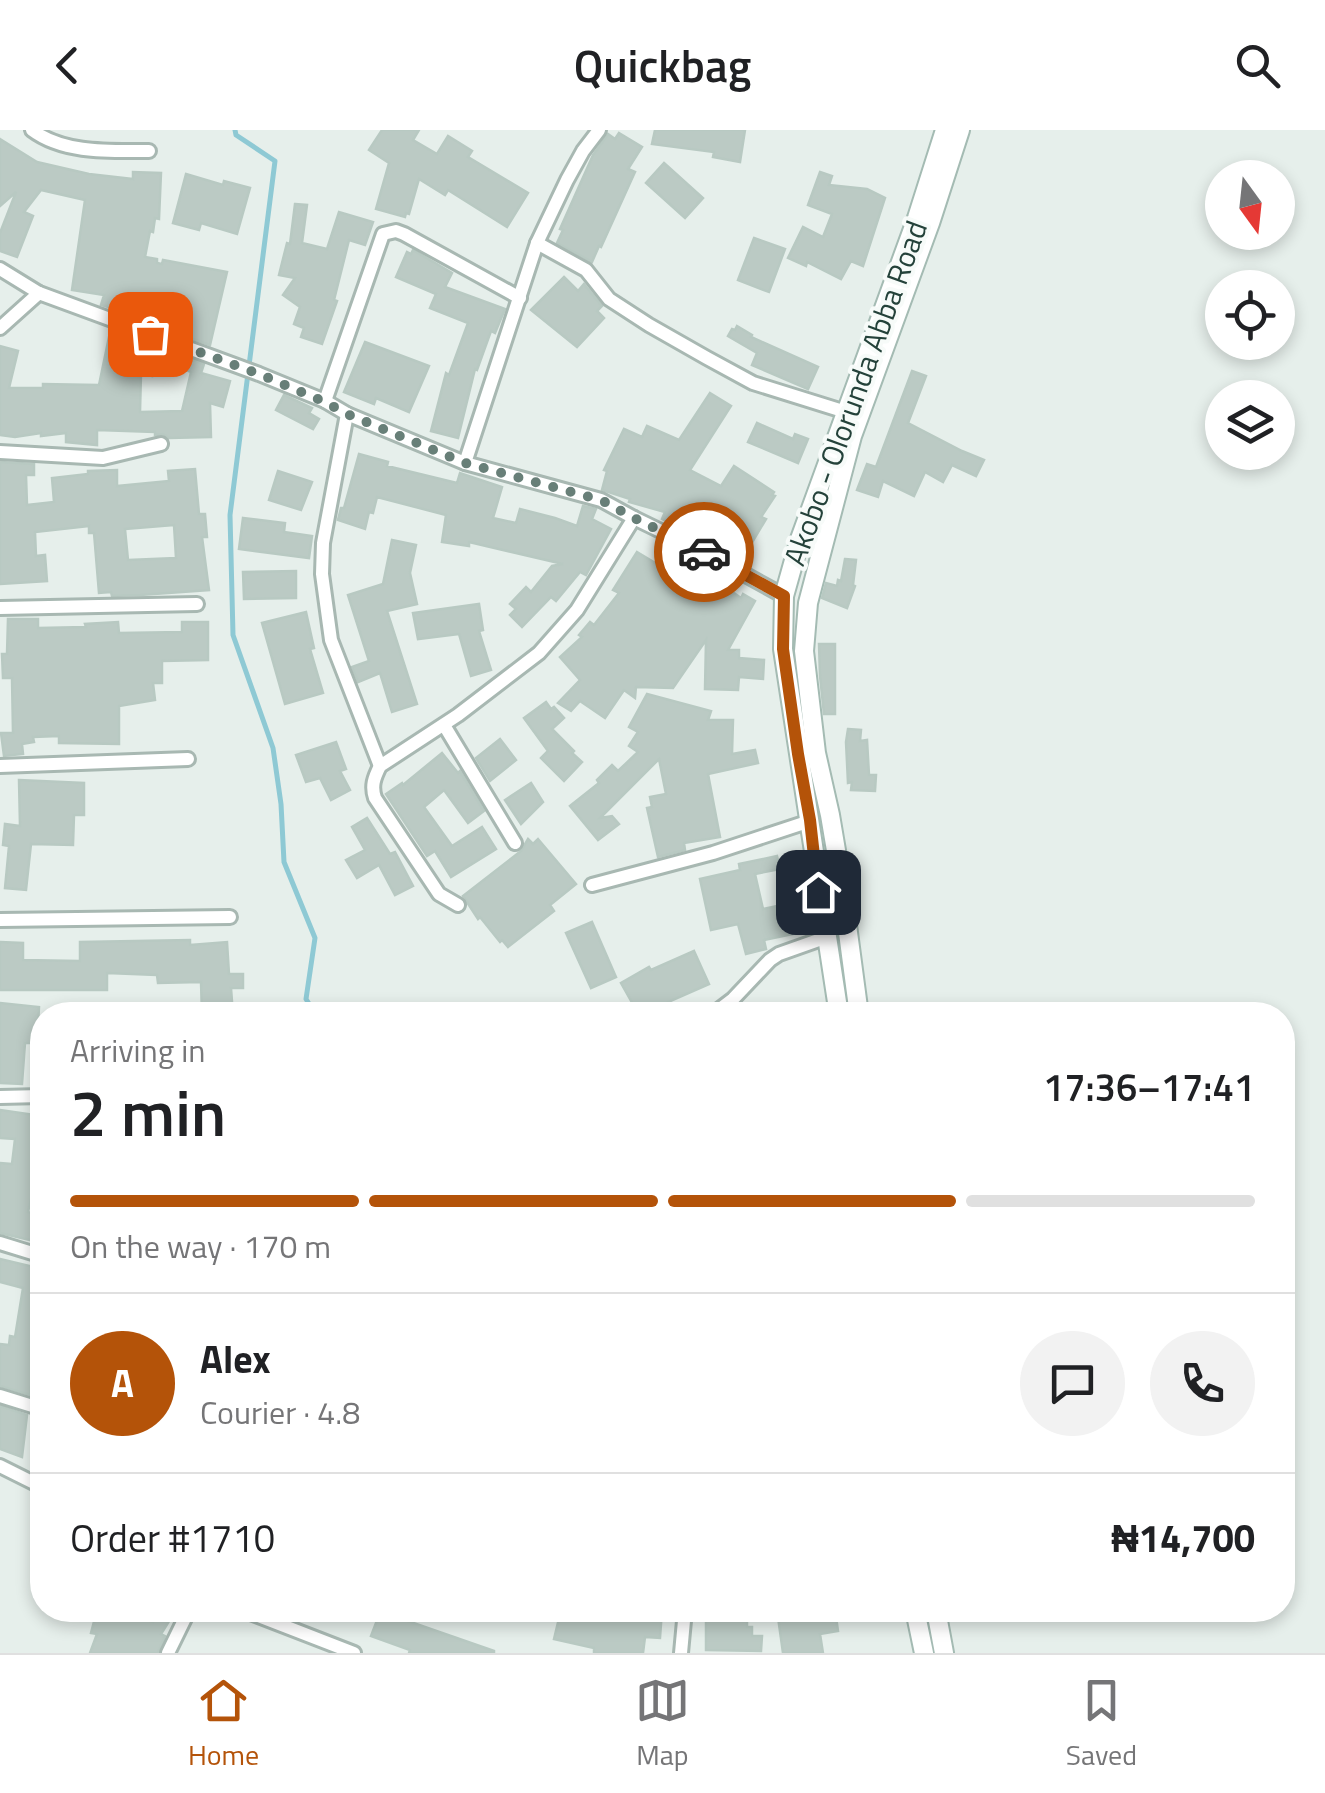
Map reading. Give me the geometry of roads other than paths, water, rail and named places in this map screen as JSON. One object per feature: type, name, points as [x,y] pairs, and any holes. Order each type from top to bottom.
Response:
[{"type":"main road","name":"Akobo - Olorunda Abba Road","points":[[857,1002],[841,880],[816,753],[804,651],[808,603],[846,412],[946,130]]},
{"type":"main road","name":"Akobo - Olorunda Abba Road","points":[[837,1002],[783,649],[784,596],[800,539],[828,491],[852,436],[960,130]]},
{"type":"main road","points":[[918,1622],[924,1653]]},
{"type":"main road","points":[[938,1622],[944,1653]]},
{"type":"street","points":[[32,130],[55,141],[94,151],[149,151]]},
{"type":"street","points":[[465,463],[537,243],[567,180],[599,130]]},
{"type":"street","points":[[325,402],[383,234],[404,234],[520,298]]},
{"type":"street","points":[[537,243],[586,270],[610,298],[650,326],[753,383],[846,412]]},
{"type":"street","points":[[0,269],[39,293],[259,374],[465,463],[601,500],[784,596]]},
{"type":"street","points":[[0,328],[39,293]]},
{"type":"street","points":[[347,414],[323,543],[322,574],[331,640],[380,766]]},
{"type":"street","points":[[0,452],[103,458],[161,444]]},
{"type":"street","points":[[458,905],[439,894],[376,798],[372,789],[380,766],[444,725],[539,654],[577,610],[634,518]]},
{"type":"street","points":[[0,608],[197,604]]},
{"type":"street","points":[[444,725],[515,843]]},
{"type":"street","points":[[0,766],[188,760]]},
{"type":"street","points":[[592,885],[713,853],[810,820]]},
{"type":"street","points":[[0,920],[230,917]]},
{"type":"street","points":[[729,1002],[779,954],[827,937]]},
{"type":"street","points":[[0,1097],[30,1096]]},
{"type":"street","points":[[0,1244],[30,1253]]},
{"type":"street","points":[[0,1396],[30,1405]]},
{"type":"street","points":[[0,1466],[30,1481]]},
{"type":"street","points":[[168,1653],[184,1622]]},
{"type":"street","points":[[288,1622],[335,1650],[354,1653]]},
{"type":"street","points":[[681,1653],[684,1622]]},
{"type":"waterway","points":[[235,130],[236,135],[275,161],[230,515],[233,635],[273,748],[284,862],[315,938],[308,1002]]}]
